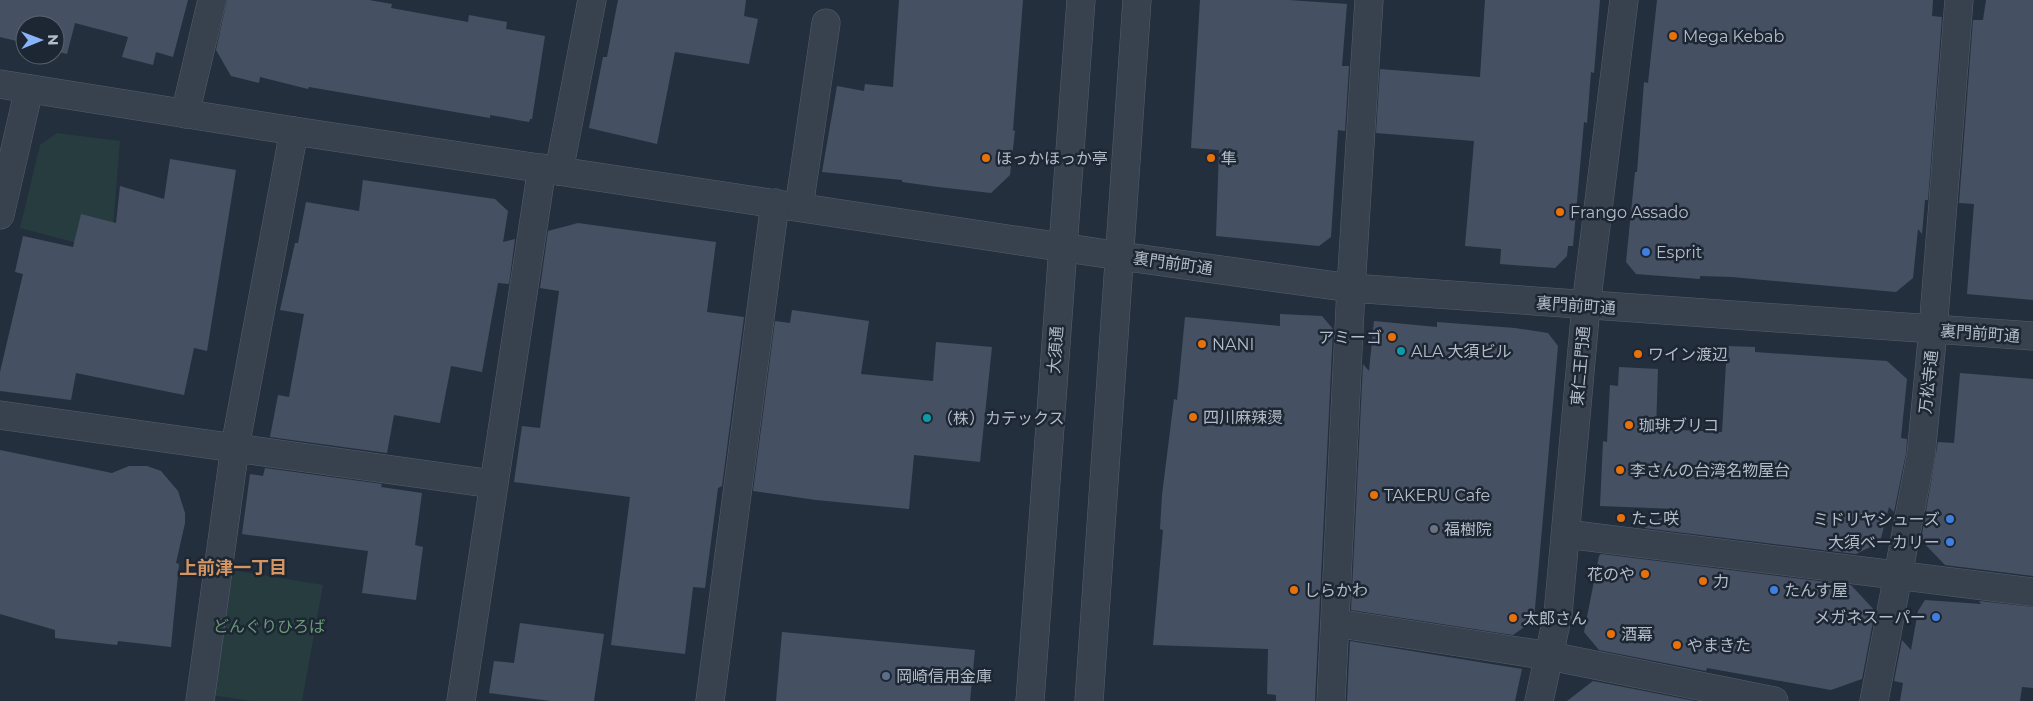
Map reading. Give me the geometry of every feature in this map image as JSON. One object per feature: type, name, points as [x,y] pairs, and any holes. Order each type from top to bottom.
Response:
[{"type":"street","points":[[185,114],[212,0]]},
{"type":"street","points":[[460,701],[493,484],[551,169],[592,0]]},
{"type":"street","name":"大須通","points":[[1030,701],[1081,0]]},
{"type":"street","points":[[1089,701],[1137,0]]},
{"type":"street","points":[[1331,701],[1369,0]]},
{"type":"street","name":"東仁王門通","points":[[1539,701],[1558,614],[1586,306],[1624,0]]},
{"type":"street","name":"万松寺通","points":[[1874,701],[1921,455],[1933,330],[1959,0]]},
{"type":"street","points":[[710,701],[787,205],[826,23]]},
{"type":"street","name":"裏門前町通","points":[[0,84],[294,131],[1120,256],[1352,288],[1586,306],[2033,336]]},
{"type":"street","points":[[0,215],[29,89]]},
{"type":"street","points":[[200,701],[235,447],[294,131]]},
{"type":"street","points":[[0,415],[493,484]]},
{"type":"street","points":[[1566,534],[1898,577],[2033,592]]},
{"type":"street","points":[[1335,623],[1550,656],[1774,701]]},
{"type":"green space","points":[[57,133],[120,141],[111,252],[20,228],[40,145]]},
{"type":"green space","name":"どんぐりひろば","points":[[232,570],[323,585],[302,701],[251,701],[211,695]]},
{"type":"building","points":[[0,0],[188,0],[173,57],[156,52],[153,65],[122,57],[128,37],[75,23],[67,54],[65,54],[65,15],[15,15],[15,41],[0,37]]},
{"type":"building","points":[[227,0],[369,0],[392,4],[391,8],[468,22],[469,15],[507,22],[506,29],[545,36],[532,119],[529,122],[490,115],[490,118],[309,87],[308,89],[260,77],[259,83],[231,76],[216,50]]},
{"type":"building","points":[[618,0],[746,0],[744,16],[758,19],[749,64],[675,52],[657,144],[589,128],[603,57],[607,57]]},
{"type":"building","points":[[899,0],[1023,0],[1013,130],[1015,131],[1010,175],[991,193],[902,182],[902,180],[822,172],[837,86],[864,91],[865,84],[893,87]]},
{"type":"building","points":[[1200,0],[1289,0],[1347,4],[1342,66],[1349,66],[1345,131],[1338,130],[1331,237],[1319,246],[1216,236],[1219,150],[1191,148]]},
{"type":"building","points":[[1485,0],[1600,0],[1594,73],[1591,72],[1587,123],[1584,122],[1573,246],[1568,246],[1567,256],[1555,268],[1500,264],[1501,249],[1465,246],[1474,141],[1376,133],[1380,69],[1480,77]]},
{"type":"building","points":[[1657,0],[1933,0],[1932,16],[1942,17],[1928,200],[1925,200],[1922,234],[1918,229],[1913,278],[1896,292],[1732,277],[1700,276],[1700,279],[1636,274],[1626,262],[1635,172],[1637,172],[1644,82],[1648,83]]},
{"type":"building","points":[[1986,0],[2033,0],[2033,300],[1967,294],[1974,204],[1959,203],[1973,20],[1983,20]]},
{"type":"building","points":[[170,159],[236,170],[207,351],[194,348],[184,395],[76,373],[71,400],[0,391],[0,372],[23,274],[15,272],[23,236],[73,247],[81,214],[116,223],[120,186],[164,199]]},
{"type":"building","points":[[363,180],[495,199],[508,211],[503,242],[515,239],[509,284],[498,283],[482,372],[451,366],[440,423],[394,415],[387,453],[270,437],[278,395],[289,397],[304,314],[280,310],[295,243],[298,243],[306,202],[359,211]]},
{"type":"building","points":[[578,223],[716,242],[707,312],[744,317],[722,486],[718,488],[705,588],[693,587],[685,654],[611,645],[630,497],[514,482],[522,426],[540,428],[559,291],[540,288],[548,231]]},
{"type":"building","points":[[792,310],[869,321],[861,374],[933,381],[936,342],[992,347],[980,462],[914,455],[909,509],[816,500],[753,491],[775,321],[790,323]]},
{"type":"building","points":[[1280,314],[1322,316],[1333,329],[1315,701],[1276,701],[1276,695],[1267,694],[1268,649],[1153,645],[1163,530],[1160,529],[1162,495],[1174,399],[1177,400],[1185,317],[1280,326]]},
{"type":"building","points":[[1374,321],[1437,327],[1437,322],[1515,328],[1548,333],[1558,346],[1534,620],[1513,635],[1351,610],[1363,364],[1369,371]]},
{"type":"building","points":[[1727,346],[1755,347],[1755,352],[1887,361],[1907,379],[1901,438],[1907,439],[1906,453],[1894,512],[1889,507],[1880,542],[1856,554],[1644,528],[1676,509],[1600,506],[1603,441],[1607,442],[1610,385],[1618,386],[1619,367],[1658,369],[1656,429],[1722,432]]},
{"type":"building","points":[[1960,373],[2033,379],[2033,576],[1945,565],[1921,540],[1938,442],[1954,443]]},
{"type":"building","points":[[0,450],[112,473],[129,466],[147,466],[161,471],[178,491],[185,513],[185,523],[176,563],[179,564],[171,647],[118,641],[117,645],[55,638],[55,630],[0,614]]},
{"type":"building","points":[[265,468],[382,484],[381,487],[422,493],[415,545],[423,547],[416,600],[362,593],[368,551],[242,534],[250,474],[263,476]]},
{"type":"building","points":[[1601,554],[1851,585],[1875,611],[1862,679],[1831,690],[1707,668],[1706,671],[1599,650],[1584,632],[1599,556]]},
{"type":"building","points":[[1925,600],[1981,604],[1979,601],[2033,607],[2033,688],[2022,687],[2020,701],[1900,701],[1903,683],[1894,681],[1902,640],[1911,650],[1918,611]]},
{"type":"building","points":[[520,623],[604,634],[594,701],[551,701],[489,693],[494,661],[514,663]]},
{"type":"building","points":[[782,632],[975,650],[970,701],[776,701]]},
{"type":"building","points":[[1350,641],[1522,669],[1515,701],[1347,701]]},
{"type":"building","points":[[1593,681],[1695,701],[1567,701]]},
{"type":"place","name":"Mega Kebab","points":[[1673,36]]},
{"type":"place","name":"ほっかほっか亭","points":[[986,158]]},
{"type":"place","name":"隼","points":[[1211,158]]},
{"type":"place","name":"Frango Assado","points":[[1560,212]]},
{"type":"place","name":"Esprit","points":[[1646,252]]},
{"type":"place","name":"アミーゴ","points":[[1392,337]]},
{"type":"place","name":"NANI","points":[[1202,344]]},
{"type":"place","name":"ALA 大須ビル","points":[[1401,351]]},
{"type":"place","name":"ワイン渡辺","points":[[1638,354]]},
{"type":"place","name":"四川麻辣燙","points":[[1193,417]]},
{"type":"place","name":"（株）カテックス","points":[[927,418]]},
{"type":"place","name":"珈琲ブリコ","points":[[1629,425]]},
{"type":"place","name":"李さんの台湾名物屋台","points":[[1620,470]]},
{"type":"place","name":"TAKERU Cafe","points":[[1374,495]]},
{"type":"place","name":"たこ咲","points":[[1621,518]]},
{"type":"place","name":"ミドリヤシューズ","points":[[1950,519]]},
{"type":"place","name":"福樹院","points":[[1434,529]]},
{"type":"place","name":"大須ベーカリー","points":[[1950,542]]},
{"type":"place","name":"花のや","points":[[1645,574]]},
{"type":"place","name":"力","points":[[1703,581]]},
{"type":"place","name":"しらかわ","points":[[1294,590]]},
{"type":"place","name":"たんす屋","points":[[1774,590]]},
{"type":"place","name":"メガネスーパー","points":[[1936,617]]},
{"type":"place","name":"太郎さん","points":[[1513,618]]},
{"type":"place","name":"酒幕","points":[[1611,634]]},
{"type":"place","name":"やまきた","points":[[1677,645]]},
{"type":"place","name":"岡崎信用金庫","points":[[886,676]]},
{"type":"district","name":"上前津一丁目","points":[[233,568]]}]
